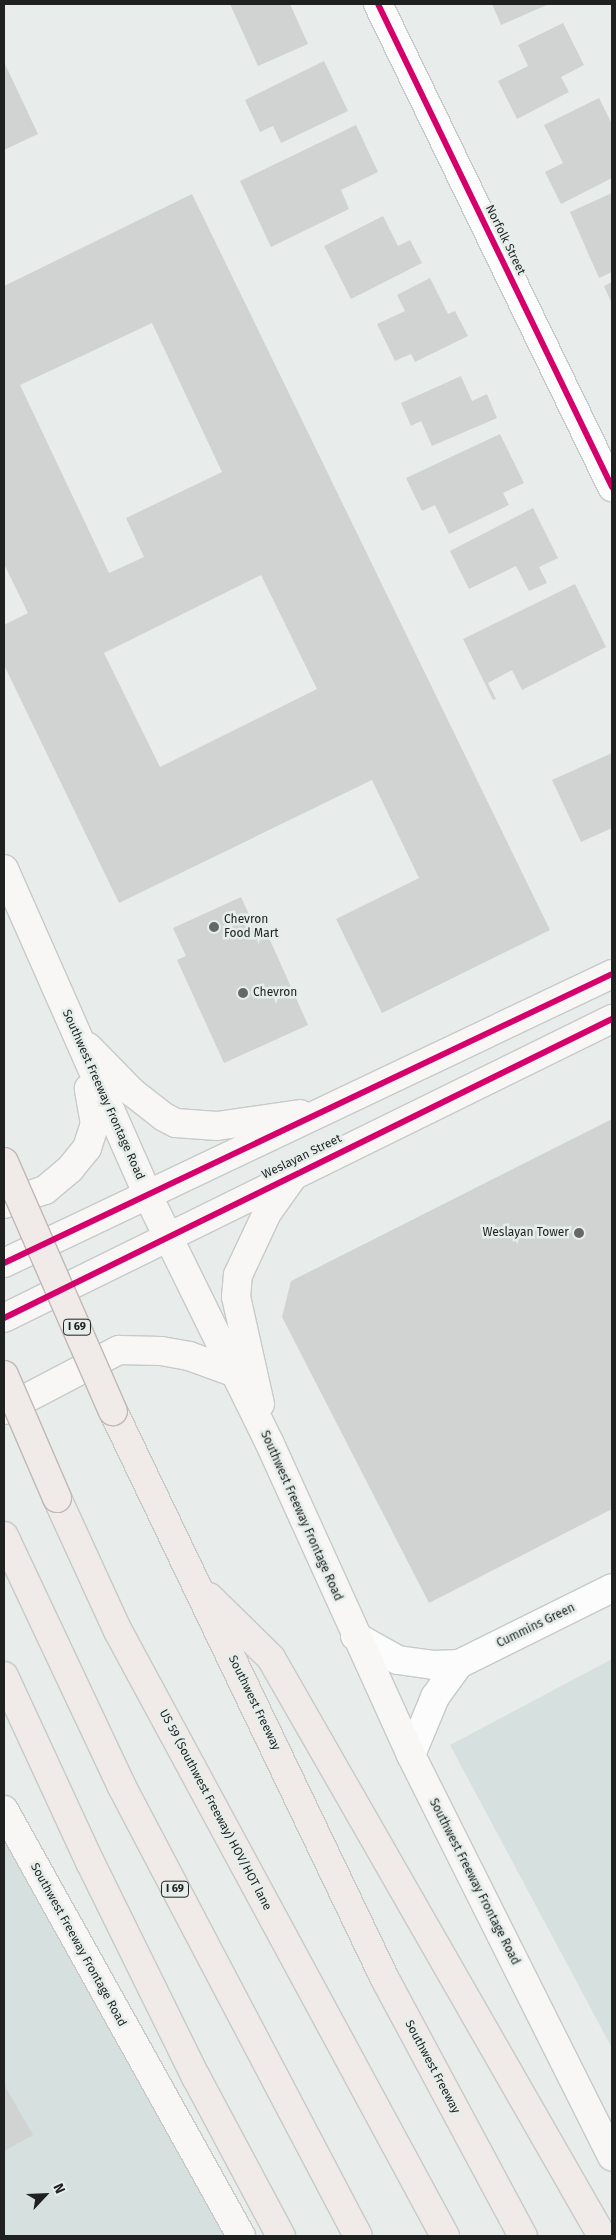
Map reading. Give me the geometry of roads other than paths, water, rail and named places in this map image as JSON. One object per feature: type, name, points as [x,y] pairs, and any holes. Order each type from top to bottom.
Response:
[{"type":"highway","name":"Southwest Freeway","points":[[4,1162],[194,1582],[385,1979],[523,2236]]},
{"type":"highway","name":"US 59 (Southwest Freeway) HOV/HOT lane","points":[[4,1375],[57,1498],[118,1631],[445,2236]]},
{"type":"highway","name":"I 69","points":[[4,1536],[121,1785],[358,2236]]},
{"type":"highway","points":[[194,1582],[271,1658],[602,2236]]},
{"type":"highway","points":[[4,1676],[107,1896],[196,2077],[281,2236]]},
{"type":"main road","name":"Southwest Freeway Frontage Road","points":[[4,869],[148,1196],[270,1444],[411,1754],[612,2156]]},
{"type":"main road","points":[[4,1263],[612,974]]},
{"type":"main road","name":"Weslayan Street","points":[[4,1318],[295,1173],[612,1019]]},
{"type":"main road","points":[[79,1043],[132,1092],[164,1117],[176,1123],[217,1126],[329,1110]]},
{"type":"main road","points":[[4,1204],[45,1190],[70,1170],[86,1148],[95,1124],[79,1043]]},
{"type":"main road","points":[[270,1444],[236,1297],[241,1265],[266,1213],[295,1173]]},
{"type":"main road","points":[[4,1410],[119,1350],[161,1351],[189,1356],[233,1372]]},
{"type":"main road","name":"Southwest Freeway Frontage Road","points":[[4,1810],[241,2236]]},
{"type":"street","name":"Norfolk Street","points":[[378,4],[612,487]]},
{"type":"street","name":"Cummins Green","points":[[356,1636],[398,1660],[433,1666],[459,1664],[612,1588]]},
{"type":"street","name":"Cummins Green","points":[[411,1754],[435,1697],[459,1664]]},
{"type":"place","name":"Chevron Food Mart","points":[[214,927]]},
{"type":"place","name":"Chevron","points":[[243,993]]},
{"type":"place","name":"Weslayan Tower","points":[[579,1233]]}]
